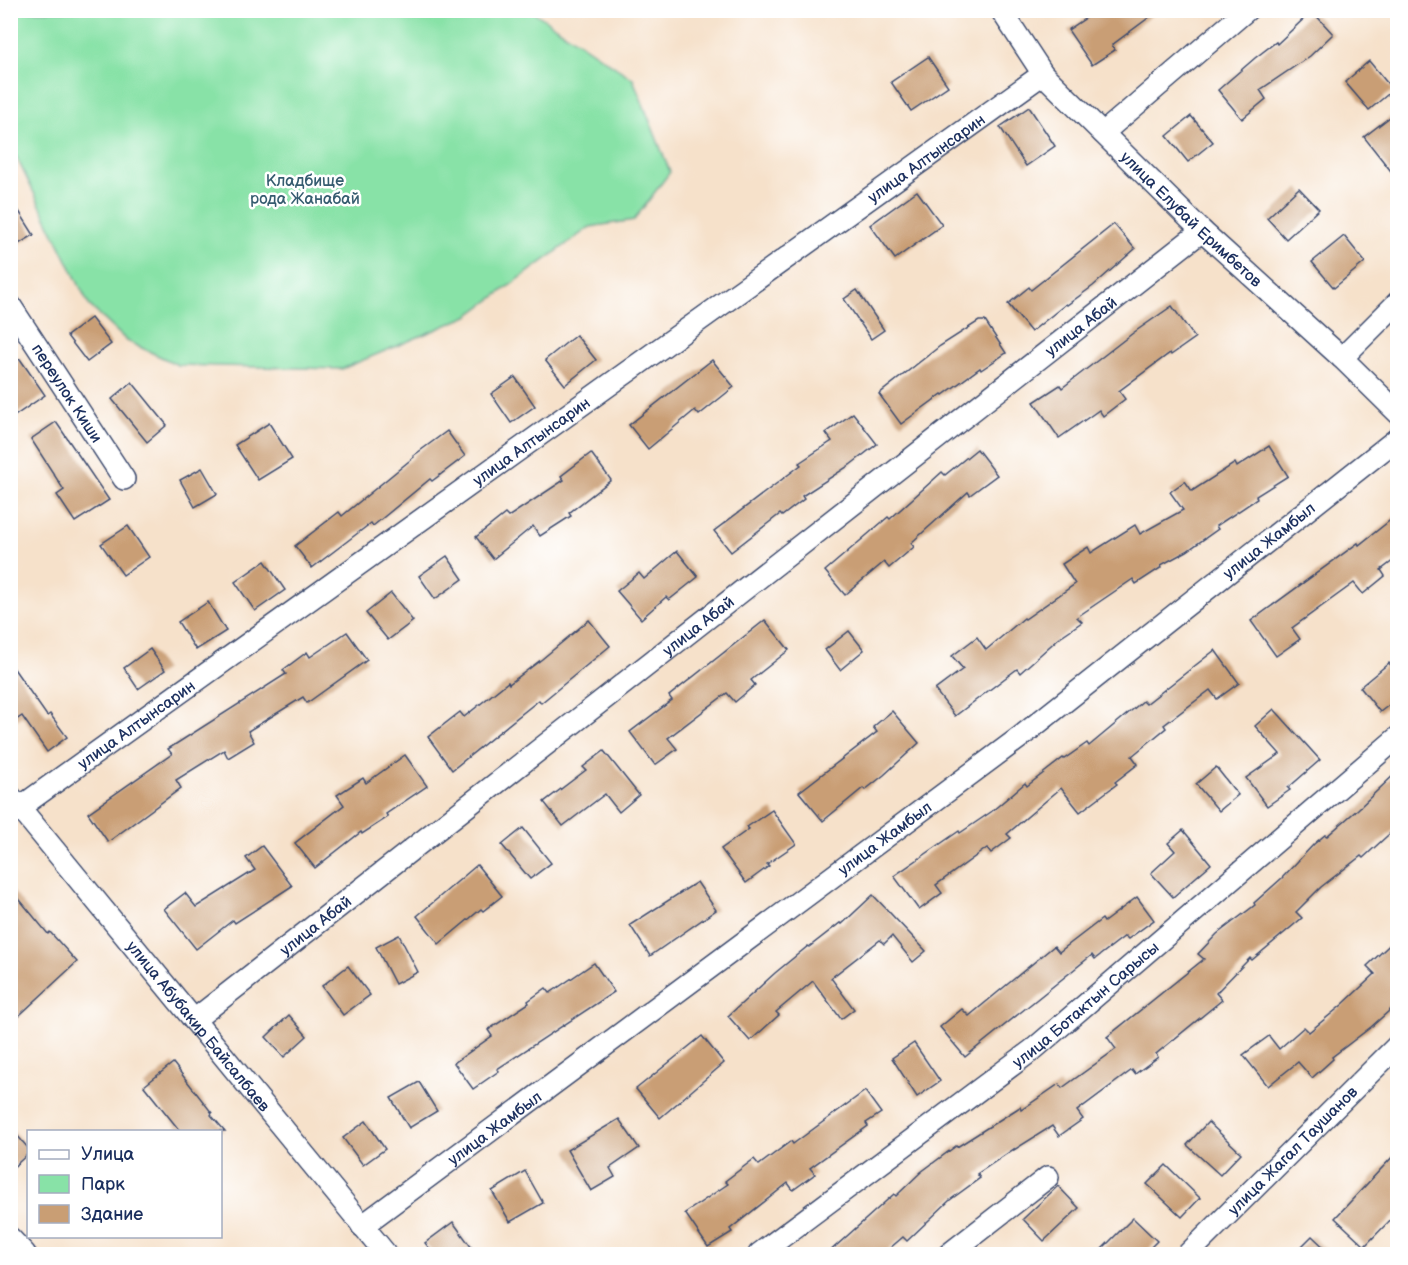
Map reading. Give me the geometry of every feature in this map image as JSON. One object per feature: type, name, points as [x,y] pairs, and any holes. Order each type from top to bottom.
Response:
[{"type":"street","name":"улица Елубай Еримбетов","points":[[1001,10],[1043,74],[1202,231],[1342,358],[1398,413]]},
{"type":"street","points":[[1103,133],[1247,10]]},
{"type":"street","name":"улица Алтынсарин","points":[[15,802],[1043,74]]},
{"type":"street","name":"улица Абай","points":[[194,1020],[1202,231]]},
{"type":"street","points":[[1342,358],[1398,302]]},
{"type":"street","name":"переулок Киши","points":[[10,305],[124,479]]},
{"type":"street","name":"улица Жамбыл","points":[[362,1226],[1019,738],[1398,438]]},
{"type":"street","name":"улица Ботактын Сарысы","points":[[759,1254],[1035,1048],[1398,737]]},
{"type":"street","name":"улица Абубакир Байсалбаев","points":[[15,802],[386,1254]]},
{"type":"street","name":"улица Жагал Таушанов","points":[[1188,1254],[1398,1046]]},
{"type":"street","points":[[949,1254],[1048,1177]]},
{"type":"street","points":[[10,1238],[25,1254]]},
{"type":"green space","name":"Кладбище рода Жанабай","points":[[10,11],[532,11],[633,79],[670,172],[634,220],[590,227],[468,316],[342,369],[178,365],[127,341],[89,305],[11,146]]},
{"type":"building","points":[[1098,10],[1159,10],[1112,45],[1115,50],[1092,65],[1068,30]]},
{"type":"building","points":[[1312,11],[1333,34],[1310,56],[1260,90],[1266,99],[1242,119],[1218,90],[1255,58],[1276,42],[1277,44]]},
{"type":"building","points":[[928,57],[948,86],[911,111],[891,82]]},
{"type":"building","points":[[1369,61],[1393,90],[1369,110],[1345,82]]},
{"type":"building","points":[[1029,107],[1055,146],[1026,166],[1000,127]]},
{"type":"building","points":[[1191,116],[1213,142],[1188,162],[1167,136]]},
{"type":"building","points":[[1390,117],[1398,127],[1398,180],[1364,137]]},
{"type":"building","points":[[1299,188],[1319,209],[1286,239],[1267,218]]},
{"type":"building","points":[[917,191],[942,225],[895,259],[870,225]]},
{"type":"building","points":[[10,197],[34,235],[10,249]]},
{"type":"building","points":[[1114,224],[1135,249],[1093,286],[1031,332],[1008,304],[1029,287],[1031,290]]},
{"type":"building","points":[[1344,236],[1365,262],[1334,288],[1312,262]]},
{"type":"building","points":[[857,290],[884,330],[871,339],[844,299]]},
{"type":"building","points":[[1172,306],[1195,338],[1171,355],[1170,353],[1119,391],[1125,399],[1103,416],[1099,410],[1059,438],[1034,402],[1060,385],[1062,388]]},
{"type":"building","points":[[91,318],[111,344],[87,362],[67,336]]},
{"type":"building","points":[[979,321],[985,321],[1006,353],[981,370],[980,368],[901,424],[879,394],[940,346]]},
{"type":"building","points":[[576,335],[596,360],[565,385],[545,360]]},
{"type":"building","points":[[20,359],[45,395],[10,419],[10,365]]},
{"type":"building","points":[[712,360],[734,387],[699,415],[695,410],[648,449],[629,425]]},
{"type":"building","points":[[515,377],[535,406],[511,423],[491,394]]},
{"type":"building","points":[[132,382],[167,425],[147,442],[112,399]]},
{"type":"building","points":[[853,413],[877,444],[850,465],[802,496],[804,499],[782,516],[780,514],[731,552],[714,531],[801,465],[799,463],[832,441],[826,433]]},
{"type":"building","points":[[56,422],[109,500],[75,522],[57,495],[64,490],[31,439]]},
{"type":"building","points":[[269,423],[292,459],[258,480],[235,445]]},
{"type":"building","points":[[447,431],[465,456],[432,481],[430,479],[373,526],[371,523],[312,568],[295,546],[339,512],[342,516],[413,456]]},
{"type":"building","points":[[1269,446],[1288,476],[1256,496],[1257,499],[1216,526],[1218,529],[1187,551],[1161,565],[1162,567],[1136,584],[1133,579],[1077,617],[1082,622],[1060,637],[1020,673],[1017,669],[955,716],[935,690],[963,669],[952,656],[977,637],[986,650],[1024,618],[1075,584],[1062,564],[1088,547],[1091,553],[1135,525],[1140,534],[1183,510],[1170,492],[1185,481],[1192,491],[1235,463],[1237,467]]},
{"type":"building","points":[[977,449],[997,475],[970,495],[968,492],[911,543],[914,547],[889,568],[884,562],[845,595],[825,571],[888,517],[890,519],[942,472],[945,475]]},
{"type":"building","points":[[591,453],[611,480],[569,513],[571,516],[540,536],[533,526],[493,559],[476,537],[505,514],[508,517],[564,480],[561,476]]},
{"type":"building","points":[[202,468],[217,494],[195,507],[180,480]]},
{"type":"building","points":[[1398,514],[1398,557],[1381,570],[1385,576],[1363,594],[1354,583],[1292,628],[1300,639],[1276,656],[1251,621],[1358,543],[1359,545]]},
{"type":"building","points":[[128,526],[149,557],[123,575],[101,544]]},
{"type":"building","points":[[677,551],[698,577],[669,600],[666,597],[641,619],[617,591],[639,573],[644,579]]},
{"type":"building","points":[[447,556],[463,579],[435,599],[419,576]]},
{"type":"building","points":[[265,561],[285,590],[255,611],[235,582]]},
{"type":"building","points":[[391,593],[413,621],[388,640],[366,613]]},
{"type":"building","points":[[208,602],[226,631],[196,650],[178,622]]},
{"type":"building","points":[[589,620],[610,646],[541,703],[539,700],[452,770],[428,737],[460,712],[464,717],[508,682],[509,684],[542,659]]},
{"type":"building","points":[[765,620],[789,650],[751,680],[755,685],[735,702],[727,693],[668,738],[677,749],[655,765],[630,732],[672,700],[669,696]]},
{"type":"building","points":[[849,631],[864,650],[840,670],[825,650]]},
{"type":"building","points":[[347,632],[367,660],[307,703],[303,697],[248,731],[254,742],[228,758],[224,750],[176,780],[181,788],[108,842],[88,813],[172,754],[168,749],[286,674],[283,670],[307,652],[310,657]]},
{"type":"building","points":[[150,649],[165,670],[138,689],[124,668]]},
{"type":"building","points":[[1215,650],[1239,683],[1217,699],[1210,690],[1164,725],[1166,728],[1132,756],[1138,764],[1115,782],[1117,784],[1080,812],[1061,788],[1007,834],[1011,838],[991,853],[987,848],[936,885],[942,893],[919,910],[894,876],[991,812],[1025,783],[1027,786],[1087,743],[1089,746],[1143,701],[1146,704]]},
{"type":"building","points":[[10,663],[47,716],[50,714],[67,737],[47,752],[22,716],[16,720],[10,712]]},
{"type":"building","points":[[1389,663],[1398,673],[1398,698],[1380,712],[1360,687]]},
{"type":"building","points":[[1274,709],[1320,760],[1288,788],[1290,790],[1267,806],[1246,778],[1280,754],[1255,726]]},
{"type":"building","points":[[892,711],[919,743],[884,775],[865,790],[863,788],[823,821],[799,792],[877,732],[873,727]]},
{"type":"building","points":[[604,751],[639,795],[619,812],[605,794],[563,826],[544,802],[586,770],[583,767]]},
{"type":"building","points":[[405,755],[427,786],[386,814],[388,817],[362,834],[361,832],[315,868],[295,843],[344,805],[337,795],[363,778],[366,783]]},
{"type":"building","points":[[1216,767],[1238,795],[1219,811],[1196,784]]},
{"type":"building","points":[[1398,771],[1398,826],[1363,858],[1361,856],[1321,887],[1296,912],[1302,918],[1252,960],[1250,958],[1216,993],[1222,1000],[1156,1054],[1158,1057],[1135,1074],[1132,1070],[1077,1111],[1083,1119],[1059,1136],[1052,1126],[977,1174],[980,1178],[950,1200],[907,1241],[903,1237],[883,1254],[827,1254],[894,1194],[896,1196],[921,1172],[956,1146],[1020,1107],[1021,1110],[1059,1084],[1062,1088],[1116,1049],[1107,1037],[1204,959],[1198,954],[1217,934],[1255,905],[1254,903],[1282,878],[1314,844],[1325,835],[1327,836]]},
{"type":"building","points":[[772,810],[796,844],[767,864],[769,866],[746,883],[721,849]]},
{"type":"building","points":[[523,828],[551,863],[530,879],[502,845]]},
{"type":"building","points":[[1183,830],[1211,864],[1173,897],[1151,873],[1175,851],[1168,843]]},
{"type":"building","points":[[262,846],[292,886],[235,923],[233,920],[196,949],[164,909],[185,893],[196,907],[255,870],[246,858]]},
{"type":"building","points":[[477,865],[502,896],[483,911],[481,909],[439,944],[417,916]]},
{"type":"building","points":[[697,882],[716,910],[650,956],[630,925]]},
{"type":"building","points":[[10,888],[48,934],[50,932],[77,962],[10,1024]]},
{"type":"building","points":[[873,895],[926,951],[913,962],[892,936],[884,944],[880,940],[831,978],[854,1009],[841,1019],[813,981],[776,1012],[779,1015],[750,1041],[728,1016],[775,973],[808,946],[840,923],[842,924]]},
{"type":"building","points":[[1137,897],[1154,920],[1128,939],[1125,936],[1095,959],[1092,955],[965,1057],[940,1027],[962,1009],[969,1016],[1054,946],[1059,952],[1102,919],[1104,922]]},
{"type":"building","points":[[399,935],[418,972],[395,984],[376,947]]},
{"type":"building","points":[[1398,937],[1398,1003],[1332,1057],[1333,1059],[1312,1078],[1298,1062],[1268,1086],[1243,1055],[1269,1036],[1279,1049],[1304,1027],[1309,1032],[1375,974],[1367,966]]},
{"type":"building","points":[[594,963],[614,992],[497,1069],[499,1071],[473,1089],[454,1063],[492,1036],[488,1030],[529,1003],[528,1001],[546,988],[550,993]]},
{"type":"building","points":[[348,966],[370,995],[343,1015],[322,986]]},
{"type":"building","points":[[289,1015],[307,1036],[284,1057],[266,1037]]},
{"type":"building","points":[[702,1036],[724,1063],[660,1118],[636,1089]]},
{"type":"building","points":[[914,1043],[940,1081],[917,1097],[892,1058]]},
{"type":"building","points":[[173,1063],[225,1131],[179,1130],[144,1086]]},
{"type":"building","points":[[419,1082],[437,1111],[409,1128],[391,1098]]},
{"type":"building","points":[[865,1091],[881,1113],[866,1123],[868,1126],[810,1168],[815,1174],[793,1190],[788,1183],[730,1229],[732,1232],[708,1247],[685,1213],[728,1184],[725,1181],[754,1159],[759,1165],[791,1141],[793,1144]]},
{"type":"building","points":[[619,1119],[639,1148],[610,1168],[615,1177],[591,1191],[567,1150]]},
{"type":"building","points":[[366,1121],[385,1149],[363,1165],[343,1138]]},
{"type":"building","points":[[1208,1122],[1241,1153],[1220,1175],[1187,1145]]},
{"type":"building","points":[[10,1127],[27,1147],[27,1155],[10,1170]]},
{"type":"building","points":[[1398,1151],[1398,1212],[1365,1246],[1335,1218]]},
{"type":"building","points":[[1166,1165],[1200,1198],[1182,1217],[1147,1184]]},
{"type":"building","points":[[525,1171],[543,1203],[510,1222],[492,1191]]},
{"type":"building","points":[[1058,1186],[1079,1208],[1044,1241],[1023,1219]]},
{"type":"building","points":[[1133,1218],[1157,1241],[1144,1254],[1097,1254]]},
{"type":"building","points":[[453,1222],[472,1248],[464,1254],[434,1254],[425,1243]]},
{"type":"building","points":[[1312,1236],[1331,1254],[1294,1254]]}]
